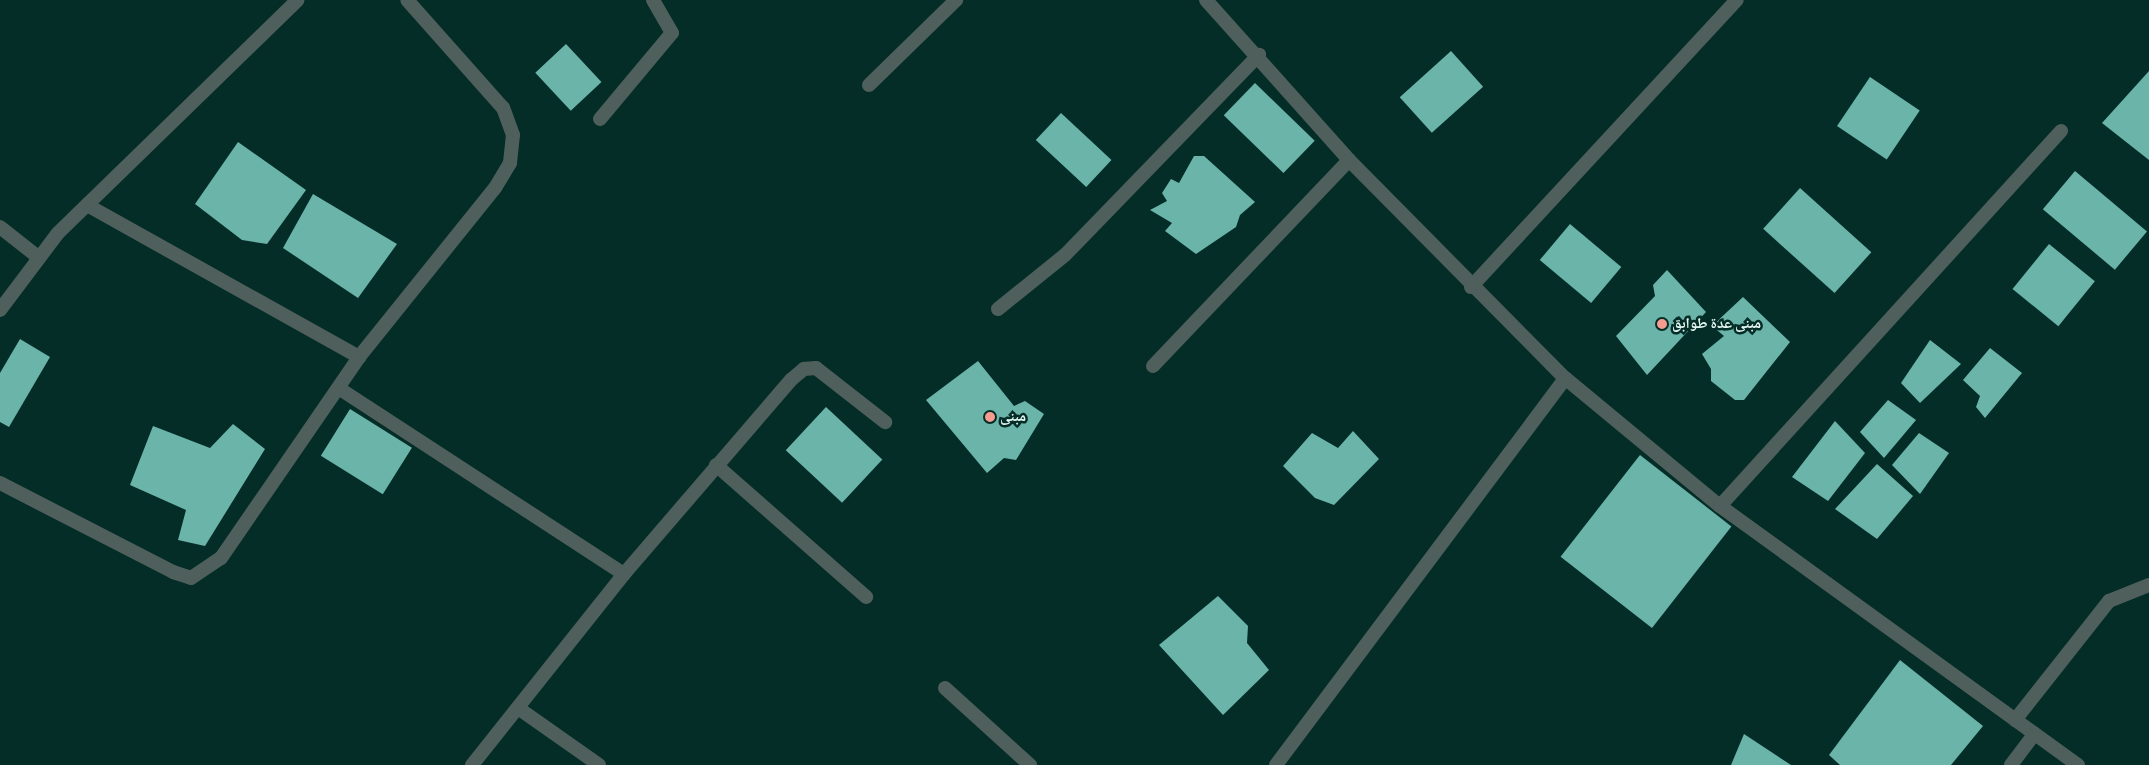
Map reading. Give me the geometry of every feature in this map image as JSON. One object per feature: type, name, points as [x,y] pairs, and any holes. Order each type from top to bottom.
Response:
[{"type":"street","points":[[0,310],[38,257],[87,205],[298,0]]},
{"type":"street","points":[[0,482],[154,564],[191,578],[221,558],[340,389],[359,357],[495,188],[510,163],[513,135],[503,108],[407,0]]},
{"type":"street","points":[[600,119],[672,33],[653,0]]},
{"type":"street","points":[[869,84],[956,0]]},
{"type":"street","points":[[1206,0],[1259,55],[1349,160],[1471,287],[1565,378],[1720,506],[2078,765]]},
{"type":"street","points":[[1471,287],[1676,72],[1737,0]]},
{"type":"street","points":[[998,309],[1066,255],[1259,55]]},
{"type":"street","points":[[1720,506],[2061,131]]},
{"type":"street","points":[[1153,366],[1349,160]]},
{"type":"street","points":[[87,205],[359,357]]},
{"type":"street","points":[[0,227],[38,257]]},
{"type":"street","points":[[472,765],[624,574],[716,465],[804,369],[826,373],[885,422]]},
{"type":"street","points":[[1276,765],[1565,378]]},
{"type":"street","points":[[340,389],[624,574]]},
{"type":"street","points":[[716,465],[866,598]]},
{"type":"street","points":[[2015,720],[2109,601],[2121,592],[2149,585]]},
{"type":"street","points":[[944,688],[1030,765]]},
{"type":"street","points":[[518,708],[599,765]]},
{"type":"street","points":[[2011,765],[2034,734]]},
{"type":"building","points":[[566,44],[601,82],[571,111],[535,73]]},
{"type":"building","points":[[1451,51],[1483,87],[1432,133],[1400,97]]},
{"type":"building","points":[[2149,71],[2149,160],[2102,123]]},
{"type":"building","points":[[1870,77],[1920,111],[1887,159],[1837,126]]},
{"type":"building","points":[[1255,83],[1315,141],[1283,173],[1224,115]]},
{"type":"building","points":[[1061,113],[1111,160],[1086,187],[1036,140]]},
{"type":"building","points":[[238,142],[306,190],[267,244],[242,240],[195,204]]},
{"type":"building","points":[[1194,156],[1204,156],[1255,202],[1240,215],[1236,227],[1196,254],[1165,231],[1172,223],[1150,210],[1167,201],[1162,193],[1171,179],[1179,183]]},
{"type":"building","points":[[2075,171],[2147,231],[2115,270],[2043,209]]},
{"type":"building","points":[[1800,188],[1871,252],[1835,293],[1763,229]]},
{"type":"building","points":[[313,194],[397,244],[358,298],[283,248]]},
{"type":"building","points":[[1570,224],[1621,267],[1591,303],[1540,260]]},
{"type":"building","points":[[2049,244],[2095,281],[2058,326],[2012,289]]},
{"type":"building","name":"مبنى عدة طوابق","points":[[1667,270],[1706,312],[1647,375],[1616,336],[1655,296],[1653,285]]},
{"type":"building","points":[[1743,297],[1790,342],[1744,400],[1735,400],[1711,381],[1711,369],[1702,354],[1724,336],[1712,326]]},
{"type":"building","points":[[20,339],[50,357],[9,427],[0,422],[0,373]]},
{"type":"building","points":[[1930,340],[1961,364],[1920,403],[1901,383]]},
{"type":"building","points":[[1990,348],[2022,373],[1985,418],[1976,407],[1980,396],[1963,380]]},
{"type":"building","name":"مبنى","points":[[978,361],[1014,406],[1025,401],[1044,414],[1016,460],[1004,458],[987,473],[926,400]]},
{"type":"building","points":[[1888,400],[1916,420],[1884,458],[1860,432]]},
{"type":"building","points":[[826,407],[882,460],[842,503],[786,450]]},
{"type":"building","points":[[350,409],[412,448],[383,494],[321,456]]},
{"type":"building","points":[[1835,421],[1865,453],[1828,501],[1792,477]]},
{"type":"building","points":[[233,424],[265,449],[205,546],[178,540],[186,510],[130,485],[153,426],[210,448]]},
{"type":"building","points":[[1353,431],[1379,459],[1334,505],[1315,498],[1283,466],[1312,433],[1338,448]]},
{"type":"building","points":[[1919,433],[1949,453],[1920,494],[1892,465]]},
{"type":"building","points":[[1640,455],[1731,526],[1652,628],[1561,557]]},
{"type":"building","points":[[1877,464],[1913,496],[1877,539],[1835,509]]},
{"type":"building","points":[[1218,596],[1248,626],[1247,643],[1269,670],[1223,715],[1159,645]]},
{"type":"building","points":[[1900,660],[1983,726],[1951,765],[1840,765],[1829,755]]},
{"type":"building","points":[[1744,734],[1791,765],[1731,765]]},
{"type":"place","name":"مبنى عدة طوابق","points":[[1662,324]]},
{"type":"place","name":"مبنى","points":[[990,417]]}]
